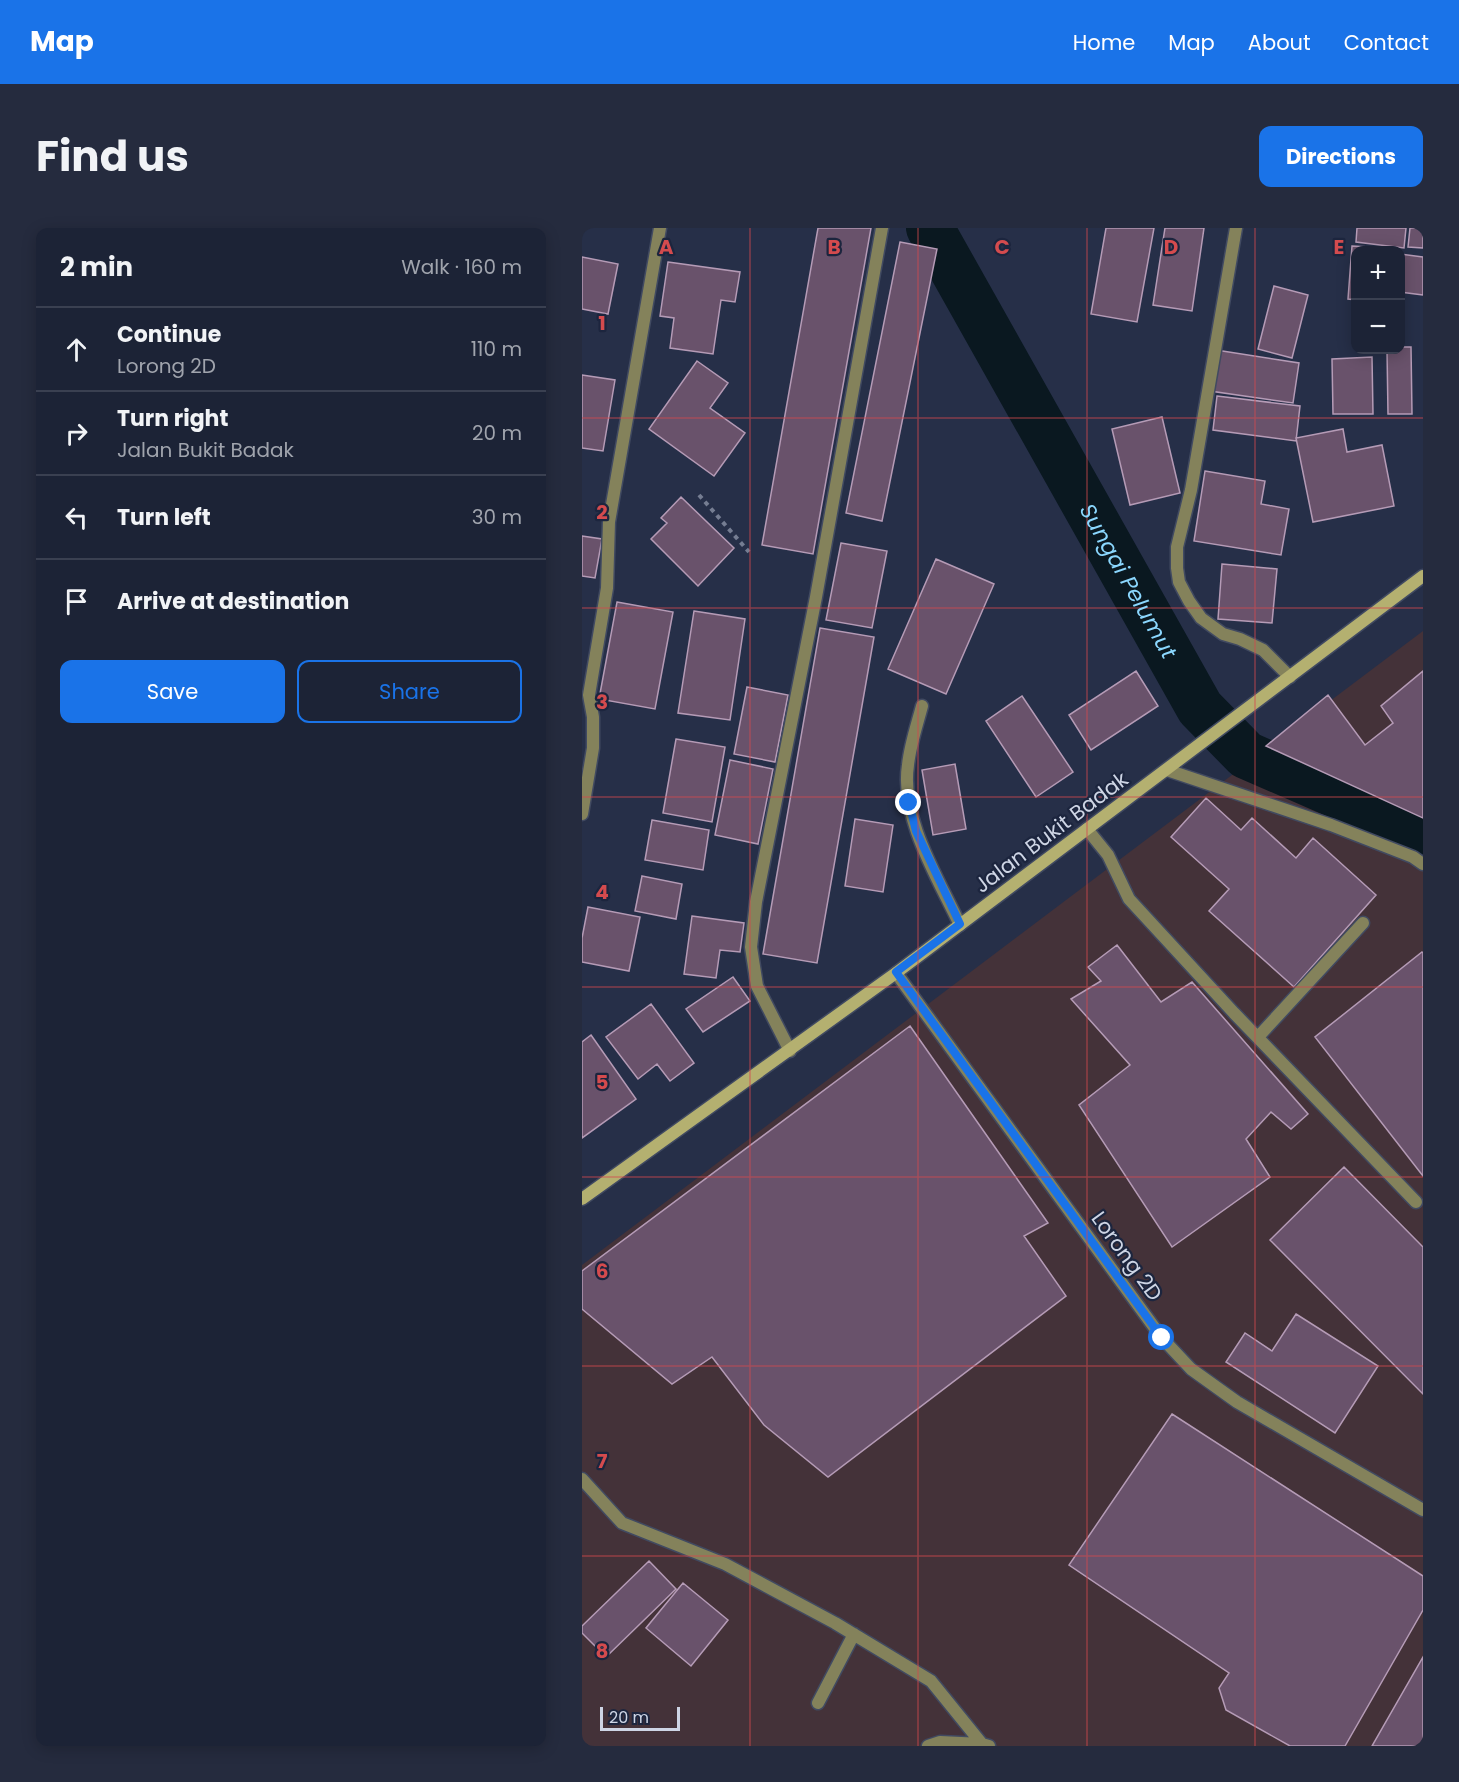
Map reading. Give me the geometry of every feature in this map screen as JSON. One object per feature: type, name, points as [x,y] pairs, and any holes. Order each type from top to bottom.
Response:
[{"type":"main road","name":"Jalan Bukit Badak","points":[[582,1199],[790,1051],[1423,576]]},
{"type":"street","points":[[582,814],[593,748],[593,717],[589,695],[607,588],[609,522],[660,228]]},
{"type":"street","points":[[790,1051],[757,986],[751,947],[756,902],[816,597],[882,228]]},
{"type":"street","points":[[1236,228],[1191,490],[1177,547],[1177,568],[1179,582],[1202,618],[1223,634],[1263,650],[1290,677]]},
{"type":"street","points":[[922,706],[907,766],[909,803],[916,831],[960,924]]},
{"type":"street","points":[[1167,770],[1331,825],[1413,857],[1423,864]]},
{"type":"street","points":[[1087,829],[1108,855],[1129,898],[1416,1202]]},
{"type":"street","points":[[1258,1037],[1364,924]]},
{"type":"street","name":"Lorong 2D","points":[[896,972],[1162,1338],[1191,1369],[1238,1402],[1423,1510]]},
{"type":"street","points":[[582,1479],[622,1523],[725,1564],[854,1634],[931,1681],[985,1745]]},
{"type":"street","points":[[818,1703],[854,1634]]},
{"type":"street","points":[[928,1746],[940,1742],[985,1745]]},
{"type":"path","points":[[699,495],[749,552]]},
{"type":"shaded area","points":[[1423,631],[1423,1746],[582,1746],[582,1265]]},
{"type":"building","points":[[818,228],[871,228],[813,554],[762,545]]},
{"type":"building","points":[[1106,228],[1154,228],[1137,322],[1091,314]]},
{"type":"building","points":[[1165,228],[1204,228],[1192,311],[1153,305]]},
{"type":"building","points":[[1357,228],[1406,228],[1404,246],[1356,242]]},
{"type":"building","points":[[1410,228],[1423,228],[1423,248],[1408,247]]},
{"type":"building","points":[[900,242],[937,249],[882,521],[846,513]]},
{"type":"building","points":[[1405,255],[1423,257],[1423,295],[1405,293]]},
{"type":"building","points":[[582,257],[618,264],[608,314],[582,309]]},
{"type":"building","points":[[1351,259],[1351,299],[1348,299]]},
{"type":"building","points":[[668,262],[740,272],[735,302],[721,300],[713,354],[670,348],[674,318],[660,316]]},
{"type":"building","points":[[1274,286],[1308,295],[1292,358],[1258,349]]},
{"type":"building","points":[[1405,347],[1411,347],[1412,414],[1388,414],[1387,354],[1405,354]]},
{"type":"building","points":[[1216,350],[1299,363],[1293,403],[1210,391]]},
{"type":"building","points":[[1372,357],[1373,414],[1333,414],[1332,359]]},
{"type":"building","points":[[697,361],[728,383],[710,408],[745,433],[714,476],[649,429]]},
{"type":"building","points":[[582,375],[615,380],[603,451],[582,448]]},
{"type":"building","points":[[1217,396],[1300,406],[1296,441],[1213,430]]},
{"type":"building","points":[[1162,417],[1180,493],[1130,505],[1112,429]]},
{"type":"building","points":[[1343,429],[1347,452],[1382,445],[1394,506],[1313,522],[1296,438]]},
{"type":"building","points":[[1205,471],[1265,481],[1261,504],[1289,509],[1281,555],[1194,541]]},
{"type":"building","points":[[681,497],[734,548],[698,586],[651,539],[667,523],[661,518]]},
{"type":"building","points":[[582,536],[602,539],[595,578],[582,576]]},
{"type":"building","points":[[841,543],[887,551],[872,628],[826,620]]},
{"type":"building","points":[[936,559],[994,584],[946,694],[888,669]]},
{"type":"building","points":[[1222,564],[1277,569],[1272,623],[1218,619]]},
{"type":"building","points":[[617,602],[673,612],[655,709],[599,699]]},
{"type":"building","points":[[694,611],[745,619],[730,720],[678,713]]},
{"type":"building","points":[[820,628],[874,637],[817,963],[763,954]]},
{"type":"building","points":[[1136,671],[1158,706],[1091,750],[1069,715]]},
{"type":"building","points":[[1423,671],[1423,818],[1266,746],[1328,695],[1365,745],[1393,723],[1381,706]]},
{"type":"building","points":[[747,687],[788,695],[775,762],[734,754]]},
{"type":"building","points":[[1022,696],[1073,772],[1036,797],[986,721]]},
{"type":"building","points":[[676,739],[725,747],[712,822],[663,813]]},
{"type":"building","points":[[730,760],[773,769],[758,844],[715,835]]},
{"type":"building","points":[[955,764],[966,829],[933,835],[922,770]]},
{"type":"building","points":[[1206,798],[1241,830],[1252,818],[1296,858],[1313,838],[1376,895],[1294,987],[1209,911],[1229,889],[1171,837]]},
{"type":"building","points":[[855,819],[893,825],[883,892],[845,886]]},
{"type":"building","points":[[652,820],[709,830],[703,870],[645,860]]},
{"type":"building","points":[[642,876],[682,884],[676,919],[635,911]]},
{"type":"building","points":[[588,907],[640,917],[629,971],[582,962],[582,938]]},
{"type":"building","points":[[692,916],[744,923],[740,952],[720,950],[716,978],[684,974]]},
{"type":"building","points":[[1117,945],[1161,1002],[1192,982],[1308,1114],[1291,1129],[1271,1112],[1246,1139],[1270,1177],[1172,1247],[1079,1105],[1130,1065],[1071,999],[1101,981],[1088,967]]},
{"type":"building","points":[[1423,953],[1423,1176],[1315,1037]]},
{"type":"building","points":[[733,977],[750,1001],[703,1032],[686,1009]]},
{"type":"building","points":[[651,1004],[694,1063],[670,1081],[657,1064],[638,1079],[606,1037]]},
{"type":"building","points":[[910,1026],[1048,1223],[1024,1236],[1066,1296],[828,1477],[764,1425],[712,1357],[672,1384],[582,1309],[582,1271]]},
{"type":"building","points":[[591,1035],[636,1099],[582,1138],[582,1042]]},
{"type":"building","points":[[1344,1167],[1423,1247],[1423,1394],[1270,1240]]},
{"type":"building","points":[[1296,1314],[1378,1366],[1335,1433],[1226,1362],[1245,1333],[1272,1351]]},
{"type":"building","points":[[1172,1414],[1423,1576],[1423,1610],[1345,1746],[1290,1746],[1226,1710],[1219,1688],[1229,1673],[1069,1565]]},
{"type":"building","points":[[649,1561],[676,1589],[606,1657],[582,1633],[582,1626]]},
{"type":"building","points":[[683,1583],[728,1620],[691,1666],[646,1628]]},
{"type":"building","points":[[1423,1657],[1423,1746],[1372,1746]]},
{"type":"waterway","name":"Sungai Pelumut","points":[[930,228],[1200,708],[1246,755],[1423,832]]},
{"type":"route","points":[[909,803],[916,831],[960,924],[896,972],[1162,1338]]}]
